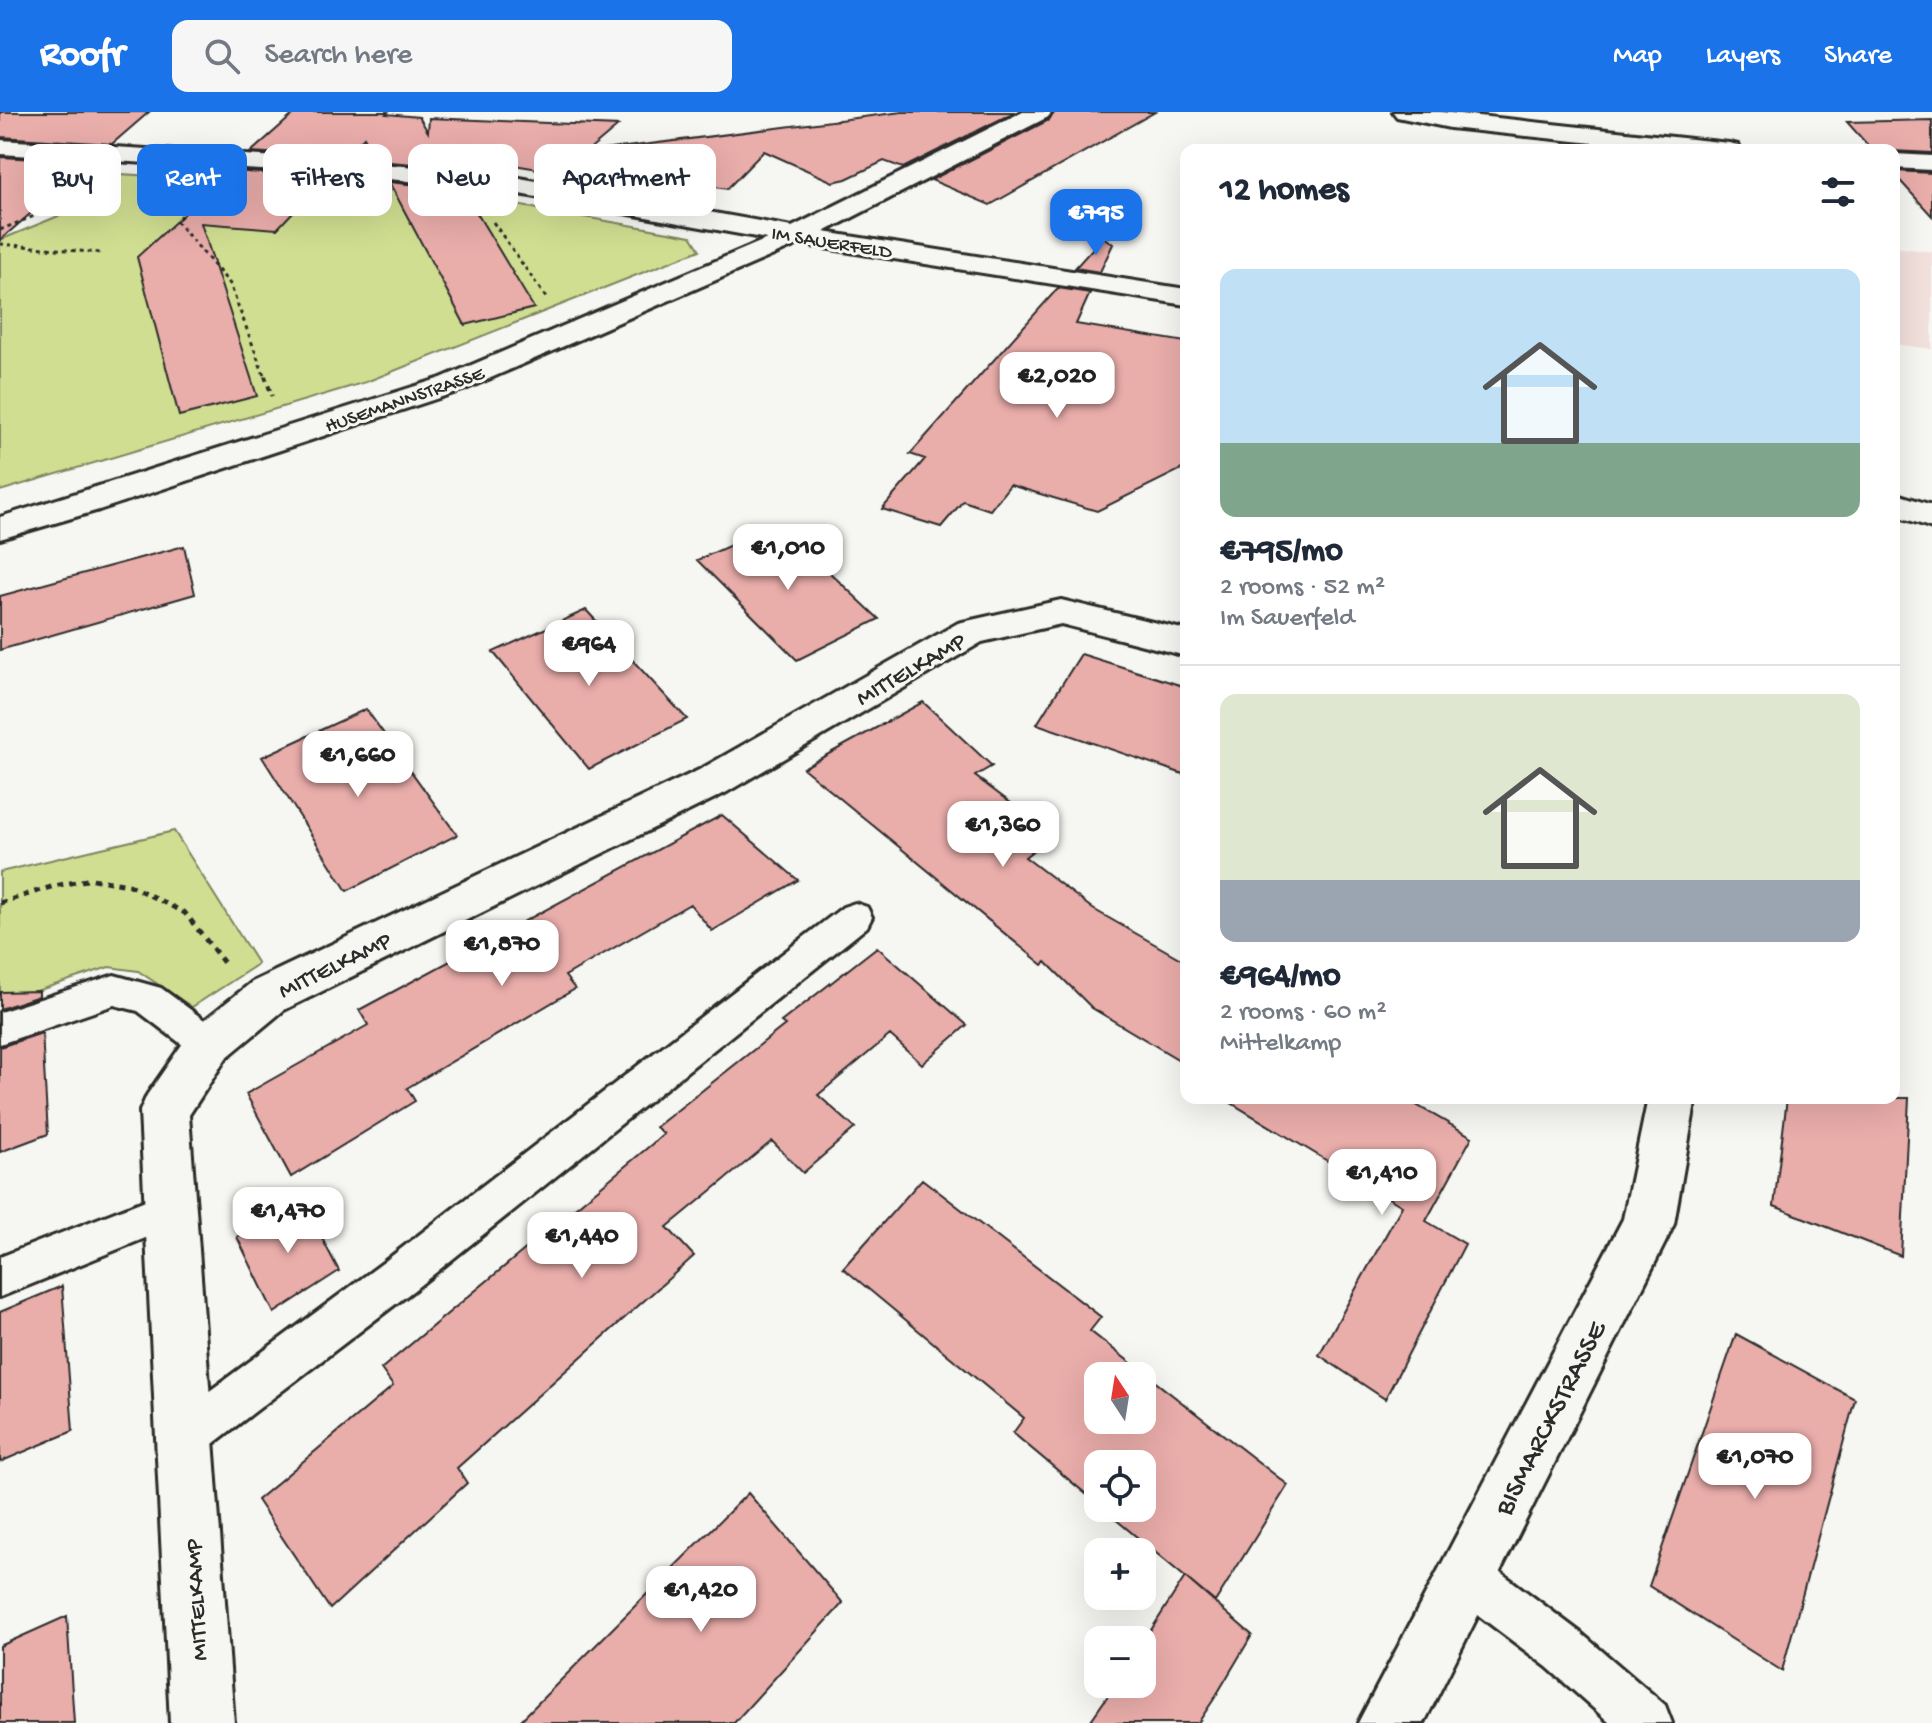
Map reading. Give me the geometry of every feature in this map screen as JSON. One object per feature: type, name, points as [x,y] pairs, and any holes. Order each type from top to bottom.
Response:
[{"type":"street","name":"HUSEMANNSTRASSE","points":[[0,528],[87,503],[452,384],[796,236],[1040,112]]},
{"type":"street","points":[[1405,112],[1450,121],[1671,144]]},
{"type":"street","points":[[1732,125],[1737,144]]},
{"type":"street","name":"IM SAUERFELD","points":[[0,147],[24,148]]},
{"type":"street","name":"IM SAUERFELD","points":[[121,154],[408,174]]},
{"type":"street","points":[[1900,161],[1932,163]]},
{"type":"street","name":"IM SAUERFELD","points":[[518,186],[796,236],[1180,296]]},
{"type":"street","points":[[1900,505],[1932,517]]},
{"type":"street","name":"MITTELKAMP","points":[[202,1723],[164,1111],[209,1044],[268,996],[713,781],[971,632],[1061,612],[1180,642]]},
{"type":"street","name":"BISMARCKSTRASSE","points":[[1390,1723],[1648,1224],[1671,1104]]},
{"type":"lane","points":[[185,1437],[399,1276],[855,917]]},
{"type":"lane","points":[[0,1028],[114,990],[148,999],[209,1044]]},
{"type":"lane","points":[[0,1277],[171,1209]]},
{"type":"lane","points":[[1466,1576],[1564,1650],[1647,1723]]},
{"type":"path","points":[[0,230],[34,216]]},
{"type":"path","points":[[488,216],[544,296],[582,328]]},
{"type":"path","points":[[176,221],[230,284],[288,438]]},
{"type":"path","points":[[0,244],[101,253]]},
{"type":"path","points":[[0,250],[6,245]]},
{"type":"path","points":[[0,903],[54,886],[92,879],[129,885],[185,913],[229,971],[268,996]]},
{"type":"shaded area","points":[[1900,248],[1932,252],[1932,349],[1900,345]]},
{"type":"green space","points":[[121,174],[137,175],[137,216],[247,216],[247,182],[263,183],[263,216],[392,216],[392,190],[408,191],[408,216],[518,216],[518,205],[534,208],[534,216],[578,216],[691,236],[700,250],[366,382],[0,491],[0,240],[59,216],[121,216]]},
{"type":"green space","points":[[174,831],[258,964],[192,1007],[138,971],[109,967],[0,1003],[0,872]]},
{"type":"building","points":[[0,112],[149,112],[112,144],[0,137]]},
{"type":"building","points":[[296,112],[388,112],[386,114],[419,117],[428,132],[429,118],[618,126],[597,144],[534,144],[534,168],[518,166],[518,144],[408,144],[408,164],[392,162],[392,144],[368,144],[364,137],[357,144],[263,144],[263,153],[251,152]]},
{"type":"building","points":[[902,112],[1015,112],[903,168],[884,161],[833,182],[764,151],[727,189],[716,187],[716,144],[650,144]]},
{"type":"building","points":[[1055,112],[1155,112],[990,205],[931,180],[1049,120]]},
{"type":"building","points":[[1932,120],[1932,153],[1900,151],[1900,144],[1867,144],[1847,122]]},
{"type":"building","points":[[0,157],[24,158],[24,216],[28,216],[0,240]]},
{"type":"building","points":[[1900,171],[1932,173],[1932,216],[1900,181]]},
{"type":"building","points":[[247,172],[263,173],[263,216],[289,216],[277,229],[201,223],[257,396],[179,416],[137,257],[182,216],[247,216]]},
{"type":"building","points":[[392,182],[408,184],[408,216],[479,216],[534,308],[465,325],[392,188]]},
{"type":"building","points":[[1103,237],[1113,244],[1100,272],[1075,268]]},
{"type":"building","points":[[1058,288],[1090,293],[1076,324],[1180,341],[1180,470],[1097,511],[1010,485],[990,510],[963,501],[941,527],[882,509],[925,459],[910,454]]},
{"type":"building","points":[[776,525],[879,619],[797,660],[697,560]]},
{"type":"building","points":[[184,546],[195,594],[0,650],[0,596]]},
{"type":"building","points":[[586,610],[687,719],[589,769],[493,652]]},
{"type":"building","points":[[1081,654],[1180,685],[1180,773],[1037,724]]},
{"type":"building","points":[[923,702],[992,766],[975,776],[1053,835],[1025,857],[1093,909],[1180,959],[1180,1060],[1092,1008],[1046,962],[1043,965],[803,768]]},
{"type":"building","points":[[366,709],[457,835],[347,891],[262,757]]},
{"type":"building","points":[[722,815],[798,880],[712,931],[690,904],[565,976],[575,989],[407,1088],[415,1101],[291,1177],[246,1094],[368,1025],[359,1010]]},
{"type":"building","points":[[877,947],[967,1025],[922,1064],[890,1035],[818,1095],[855,1128],[803,1173],[772,1141],[667,1227],[694,1256],[457,1468],[467,1483],[330,1609],[257,1500],[393,1386],[381,1369],[664,1134],[656,1127],[785,1025],[781,1022]]},
{"type":"building","points":[[39,991],[39,996],[0,1009],[0,992]]},
{"type":"building","points":[[42,1033],[48,1134],[0,1152],[0,1047]]},
{"type":"building","points":[[1900,1098],[1909,1098],[1901,1256],[1774,1206],[1786,1104],[1900,1104]]},
{"type":"building","points":[[1233,1104],[1414,1104],[1472,1137],[1426,1221],[1465,1244],[1385,1399],[1319,1355],[1402,1206]]},
{"type":"building","points":[[922,1179],[1101,1317],[1090,1331],[1130,1362],[1084,1362],[1084,1434],[1156,1434],[1156,1382],[1288,1485],[1215,1602],[1156,1553],[1156,1538],[1138,1538],[1119,1522],[1156,1522],[1156,1450],[1084,1450],[1084,1492],[1013,1433],[1024,1418],[843,1268]]},
{"type":"building","points":[[301,1198],[339,1271],[274,1313],[237,1237]]},
{"type":"building","points":[[62,1286],[73,1431],[0,1462],[0,1312]]},
{"type":"building","points":[[1736,1334],[1855,1399],[1782,1671],[1649,1586]]},
{"type":"building","points":[[748,1493],[843,1603],[734,1723],[518,1723]]},
{"type":"building","points":[[1185,1577],[1252,1635],[1198,1723],[1089,1723],[1106,1698],[1156,1698],[1156,1626],[1154,1626]]},
{"type":"building","points":[[67,1616],[74,1723],[0,1723],[0,1646]]}]
